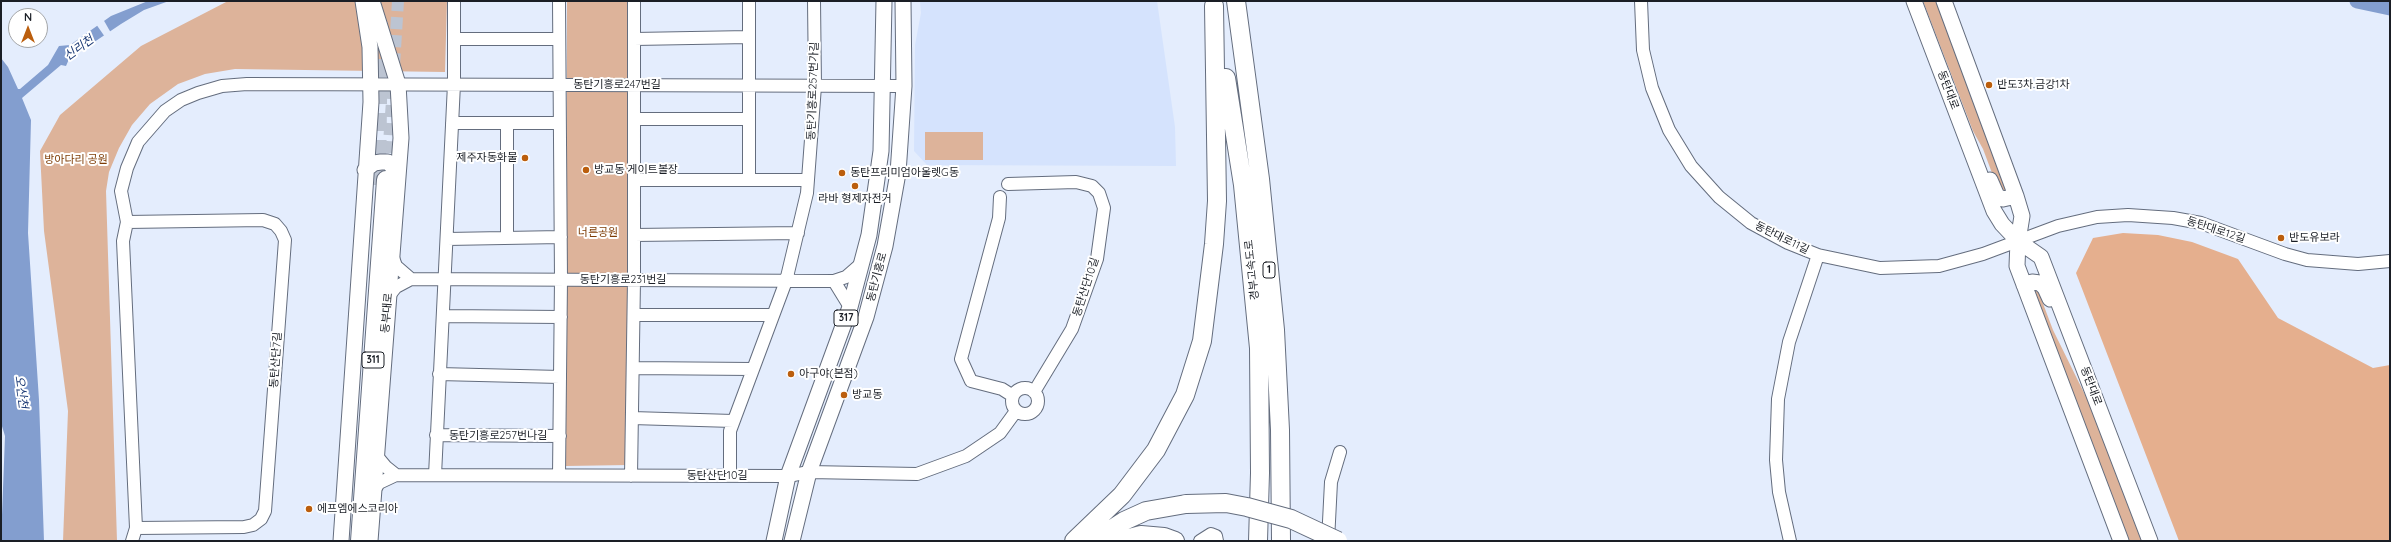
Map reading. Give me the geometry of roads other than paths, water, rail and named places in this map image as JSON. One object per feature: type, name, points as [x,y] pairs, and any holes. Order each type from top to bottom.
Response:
[{"type":"highway","name":"경부고속도로","points":[[1236,1],[1260,179],[1275,330],[1280,430],[1281,541]]},
{"type":"highway","name":"경부고속도로","points":[[1214,4],[1243,185],[1256,304],[1260,404],[1258,541]]},
{"type":"highway","points":[[1074,541],[1122,495],[1156,450],[1186,395],[1202,341],[1214,244],[1217,201],[1214,4]]},
{"type":"highway","name":"동부대로","points":[[351,541],[387,179]]},
{"type":"highway","name":"동부대로","points":[[360,541],[387,179]]},
{"type":"highway","points":[[1093,541],[1124,521],[1146,511],[1186,504],[1226,503],[1247,506],[1291,519],[1338,541]]},
{"type":"highway","points":[[1118,541],[1141,535],[1164,536],[1175,541]]},
{"type":"main road","points":[[341,541],[365,200],[365,170],[371,85],[370,47],[363,1]]},
{"type":"main road","name":"동부대로","points":[[370,541],[392,254],[387,179],[401,138],[398,84],[372,1]]},
{"type":"main road","name":"동탄기흥로","points":[[774,541],[788,476],[850,307],[863,262],[878,179],[882,136],[884,1]]},
{"type":"main road","name":"동탄기흥로","points":[[792,541],[808,472],[866,317],[886,246],[898,173],[904,86],[904,1]]},
{"type":"main road","name":"동탄대로","points":[[1914,1],[1994,211],[2002,224],[2018,241],[2041,258],[2150,541]]},
{"type":"main road","points":[[1944,1],[2022,216],[2018,241],[2017,266],[2121,541]]},
{"type":"main road","points":[[1974,158],[1983,164],[1997,196],[2003,199],[2016,196]]},
{"type":"main road","points":[[365,170],[374,163],[388,162],[387,179]]},
{"type":"main road","points":[[2024,285],[2032,282],[2040,283],[2045,288],[2058,317],[2070,330]]},
{"type":"street","points":[[435,474],[454,84],[454,1]]},
{"type":"street","name":"동탄기흥로257번나길","points":[[559,1],[561,237],[560,475]]},
{"type":"street","points":[[631,476],[634,315],[634,1]]},
{"type":"street","points":[[748,180],[749,1]]},
{"type":"street","name":"동탄기흥로257번가길","points":[[730,476],[730,431],[786,280],[798,233],[808,180],[815,86],[814,1]]},
{"type":"street","name":"동탄대로11길","points":[[1641,1],[1641,31],[1646,69],[1662,115],[1684,155],[1719,197],[1751,223],[1782,240],[1818,255],[1880,268],[1918,268],[1939,266],[2018,241]]},
{"type":"street","points":[[634,39],[749,37]]},
{"type":"street","points":[[454,39],[559,39]]},
{"type":"street","name":"동탄기흥로247번길","points":[[127,222],[121,191],[132,155],[138,142],[165,111],[181,100],[222,86],[247,84],[904,86]]},
{"type":"street","points":[[634,119],[749,119]]},
{"type":"street","points":[[452,123],[560,123]]},
{"type":"street","points":[[506,123],[506,238]]},
{"type":"street","points":[[634,180],[808,180]]},
{"type":"street","name":"동탄산단10길","points":[[1008,184],[1076,182],[1092,186],[1099,193],[1104,208],[1097,259],[1072,330],[1034,392]]},
{"type":"street","points":[[1000,197],[999,218],[961,359],[971,381],[1002,389],[1013,396]]},
{"type":"street","name":"동탄대로12길","points":[[2018,241],[2058,226],[2097,217],[2149,216],[2201,223],[2285,254],[2308,260],[2358,264],[2390,261]]},
{"type":"street","name":"동탄산단7길","points":[[127,222],[263,220],[275,224],[281,231],[285,240],[265,511],[261,519],[253,525],[244,526],[136,528]]},
{"type":"street","points":[[127,222],[123,241],[136,528],[132,541]]},
{"type":"street","points":[[634,235],[798,233]]},
{"type":"street","points":[[447,239],[561,237]]},
{"type":"street","points":[[388,297],[396,287],[411,279],[396,266],[392,254]]},
{"type":"street","points":[[1790,541],[1779,492],[1776,460],[1778,399],[1788,342],[1818,255]]},
{"type":"street","points":[[850,307],[834,281],[846,277],[863,262]]},
{"type":"street","name":"동탄기흥로231번길","points":[[411,279],[834,281]]},
{"type":"street","points":[[634,315],[772,315]]},
{"type":"street","points":[[443,316],[561,317]]},
{"type":"street","points":[[633,368],[752,369]]},
{"type":"street","points":[[439,374],[560,377]]},
{"type":"street","points":[[1022,388],[1034,392],[1037,404],[1032,412],[1024,414],[1016,411],[1012,404],[1013,396],[1022,388]]},
{"type":"street","name":"동탄산단10길","points":[[396,475],[788,476],[808,472],[917,474],[966,456],[1000,433],[1016,411]]},
{"type":"street","points":[[632,418],[733,421]]},
{"type":"street","name":"동탄기흥로257번나길","points":[[436,435],[560,436]]},
{"type":"street","points":[[1328,541],[1331,482],[1340,452]]},
{"type":"street","points":[[373,493],[379,483],[396,475],[386,467],[376,454]]},
{"type":"street","points":[[1200,541],[1211,534],[1216,536],[1217,541]]},
{"type":"water","name":"오산천","points":[[148,1],[169,1],[144,10],[121,24],[69,59],[66,66],[61,65],[22,98],[31,120],[28,233],[39,400],[44,541],[1,541],[5,436],[1,423],[1,58],[8,67],[18,89],[20,89],[48,65],[59,46],[70,45],[111,16]]},
{"type":"waterway","name":"신리천","points":[[2357,1],[2390,8]]},
{"type":"tunnel","points":[[394,65],[398,1]]},
{"type":"tunnel","points":[[377,185],[379,22]]},
{"type":"tunnel","points":[[387,171],[393,87]]},
{"type":"place","name":"반도3차.금강1차","points":[[1989,85]]},
{"type":"place","name":"제주자동화물","points":[[525,158]]},
{"type":"place","name":"방교동 게이트볼장","points":[[586,170]]},
{"type":"place","name":"동탄프리미엄아울렛G동","points":[[842,173]]},
{"type":"place","name":"라바 형제자전거","points":[[855,186]]},
{"type":"place","name":"반도유보라","points":[[2281,238]]},
{"type":"place","name":"아구야(본점)","points":[[791,374]]},
{"type":"place","name":"방교동","points":[[844,395]]},
{"type":"place","name":"에프엠에스코리아","points":[[309,509]]},
{"type":"park label","name":"방아다리 공원","points":[[76,160]]},
{"type":"park label","name":"너른공원","points":[[598,233]]}]
